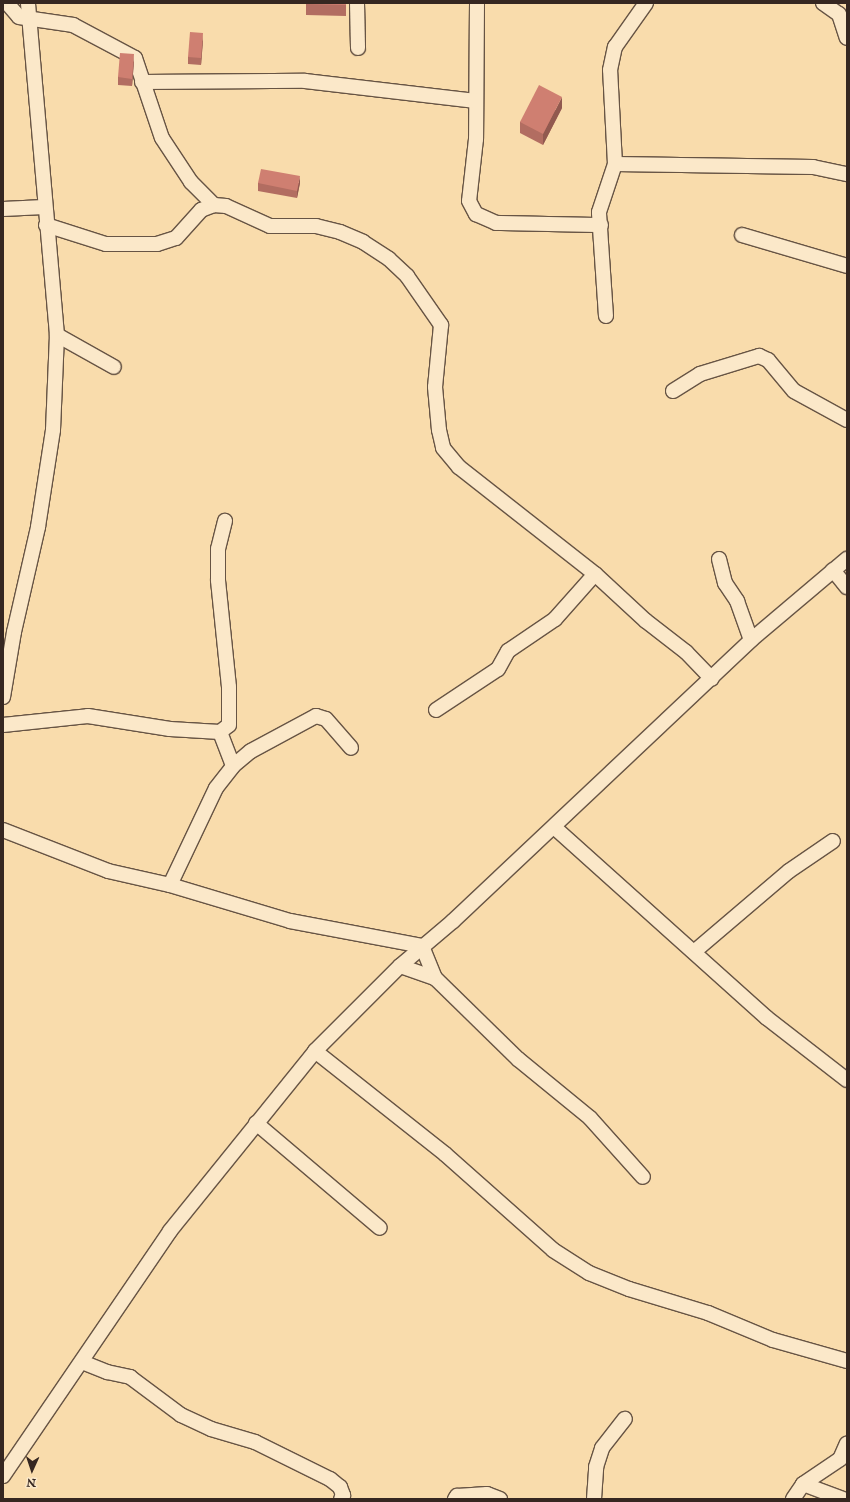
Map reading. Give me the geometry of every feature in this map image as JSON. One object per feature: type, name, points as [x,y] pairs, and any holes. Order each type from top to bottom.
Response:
[{"type":"street","points":[[7,3],[19,17],[30,21],[73,25],[135,58],[162,138],[191,182],[214,205]]},
{"type":"street","points":[[3,697],[14,632],[38,527],[53,430],[56,336],[28,3]]},
{"type":"street","points":[[357,3],[358,48]]},
{"type":"street","points":[[477,3],[476,139],[469,201],[476,214],[496,223],[517,225],[601,225]]},
{"type":"street","points":[[606,316],[599,212],[615,164],[610,70],[615,47],[646,3]]},
{"type":"street","points":[[823,3],[843,13],[847,38]]},
{"type":"street","points":[[142,82],[305,81],[476,101]]},
{"type":"street","points":[[615,164],[813,167],[847,174]]},
{"type":"street","points":[[46,226],[106,244],[157,244],[176,238],[201,210],[214,205],[226,206],[270,226],[316,226],[340,232],[363,242],[389,259],[407,276],[441,325],[435,387],[443,448],[459,468],[595,574],[646,621],[686,652],[712,679]]},
{"type":"street","points":[[3,208],[44,207]]},
{"type":"street","points":[[742,235],[847,266]]},
{"type":"street","points":[[56,336],[114,367]]},
{"type":"street","points":[[673,391],[700,374],[759,356],[768,360],[794,391],[847,420]]},
{"type":"street","points":[[3,725],[88,716],[170,729],[220,732],[229,724],[229,687],[218,580],[218,549],[226,521]]},
{"type":"street","points":[[719,559],[725,583],[737,601],[751,640]]},
{"type":"street","points":[[3,1476],[170,1231],[315,1051],[400,966],[453,921],[712,679],[751,640],[847,559]]},
{"type":"street","points":[[834,570],[847,586]]},
{"type":"street","points":[[436,710],[498,669],[508,650],[555,620],[595,574]]},
{"type":"street","points":[[170,885],[196,826],[216,788],[233,766],[250,751],[316,716],[326,719],[351,748]]},
{"type":"street","points":[[220,732],[233,766]]},
{"type":"street","points":[[554,827],[768,1018],[847,1080]]},
{"type":"street","points":[[3,830],[108,871],[170,885],[290,921],[422,946]]},
{"type":"street","points":[[695,952],[789,871],[833,842]]},
{"type":"street","points":[[422,946],[435,978],[518,1059],[590,1118],[643,1177]]},
{"type":"street","points":[[400,966],[435,978]]},
{"type":"street","points":[[315,1051],[445,1154],[553,1250],[589,1273],[628,1289],[708,1313],[773,1340],[847,1361]]},
{"type":"street","points":[[256,1123],[380,1228]]},
{"type":"street","points":[[82,1362],[107,1372],[130,1377],[181,1415],[211,1429],[255,1442],[330,1479],[340,1487],[343,1495],[341,1499]]},
{"type":"street","points":[[594,1499],[596,1467],[602,1448],[625,1420]]},
{"type":"street","points":[[794,1499],[803,1484],[840,1460],[847,1444]]},
{"type":"street","points":[[803,1484],[843,1499]]},
{"type":"street","points":[[455,1499],[457,1496],[487,1494],[500,1499]]},
{"type":"building","points":[[346,3],[346,5],[306,4]]},
{"type":"building","points":[[190,32],[203,33],[201,58],[188,57]]},
{"type":"building","points":[[120,53],[134,54],[132,79],[118,77]]},
{"type":"building","points":[[539,85],[562,97],[543,134],[520,122]]},
{"type":"building","points":[[261,169],[300,176],[297,191],[258,183]]}]
